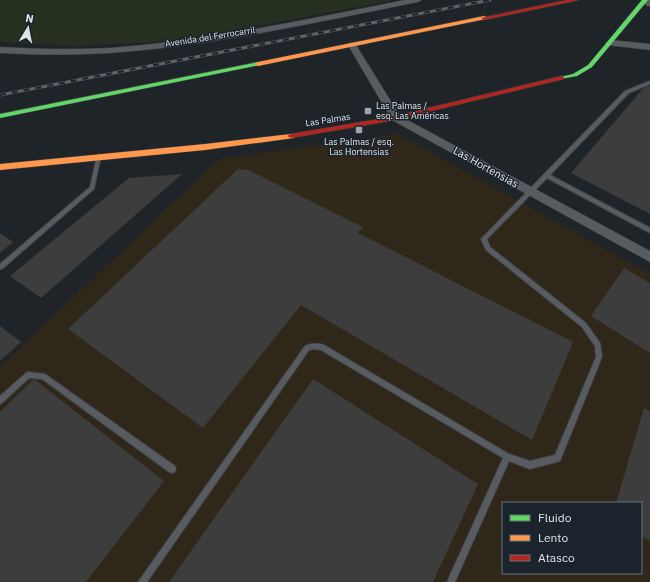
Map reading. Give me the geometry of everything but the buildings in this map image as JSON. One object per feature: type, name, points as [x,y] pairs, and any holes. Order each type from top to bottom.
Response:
[{"type":"street","name":"Avenida del Ferrocarril","points":[[0,50],[63,52],[115,50],[164,45],[207,39],[418,0]]},
{"type":"street","points":[[0,116],[576,0]]},
{"type":"street","points":[[646,0],[650,4]]},
{"type":"street","name":"Las Palmas","points":[[0,167],[252,141],[328,130],[396,118],[575,75],[590,66],[646,0]]},
{"type":"street","points":[[610,43],[650,47]]},
{"type":"street","points":[[352,45],[396,118]]},
{"type":"street","name":"Las Hortensias","points":[[396,118],[650,257]]},
{"type":"lane","points":[[142,582],[307,348],[314,346],[322,347],[507,457],[530,465],[557,458],[599,357],[598,345],[584,325],[488,248],[484,239],[627,92],[650,82]]},
{"type":"lane","points":[[0,267],[92,188],[99,156]]},
{"type":"lane","points":[[546,174],[650,231]]},
{"type":"lane","points":[[0,401],[28,374],[43,376],[172,469]]},
{"type":"lane","points":[[451,582],[507,457]]},
{"type":"shaded area","points":[[398,134],[650,274],[650,582],[0,582],[0,367],[219,159]]},
{"type":"green space","points":[[0,0],[396,0],[174,41],[75,46],[0,42]]},
{"type":"railway","points":[[0,95],[490,0]]},
{"type":"traffic: fast","points":[[562,78],[575,75],[590,66],[645,0]]},
{"type":"traffic: fast","points":[[0,116],[258,64]]},
{"type":"traffic: slow","points":[[258,64],[484,18]]},
{"type":"traffic: slow","points":[[0,167],[205,147],[291,136]]},
{"type":"traffic: jam","points":[[484,18],[576,0]]},
{"type":"traffic: jam","points":[[291,136],[390,119],[562,78]]},
{"type":"place","name":"Las Palmas / esq. Las Américas","points":[[368,111]]},
{"type":"place","name":"Las Palmas / esq. Las Hortensias","points":[[359,130]]}]
